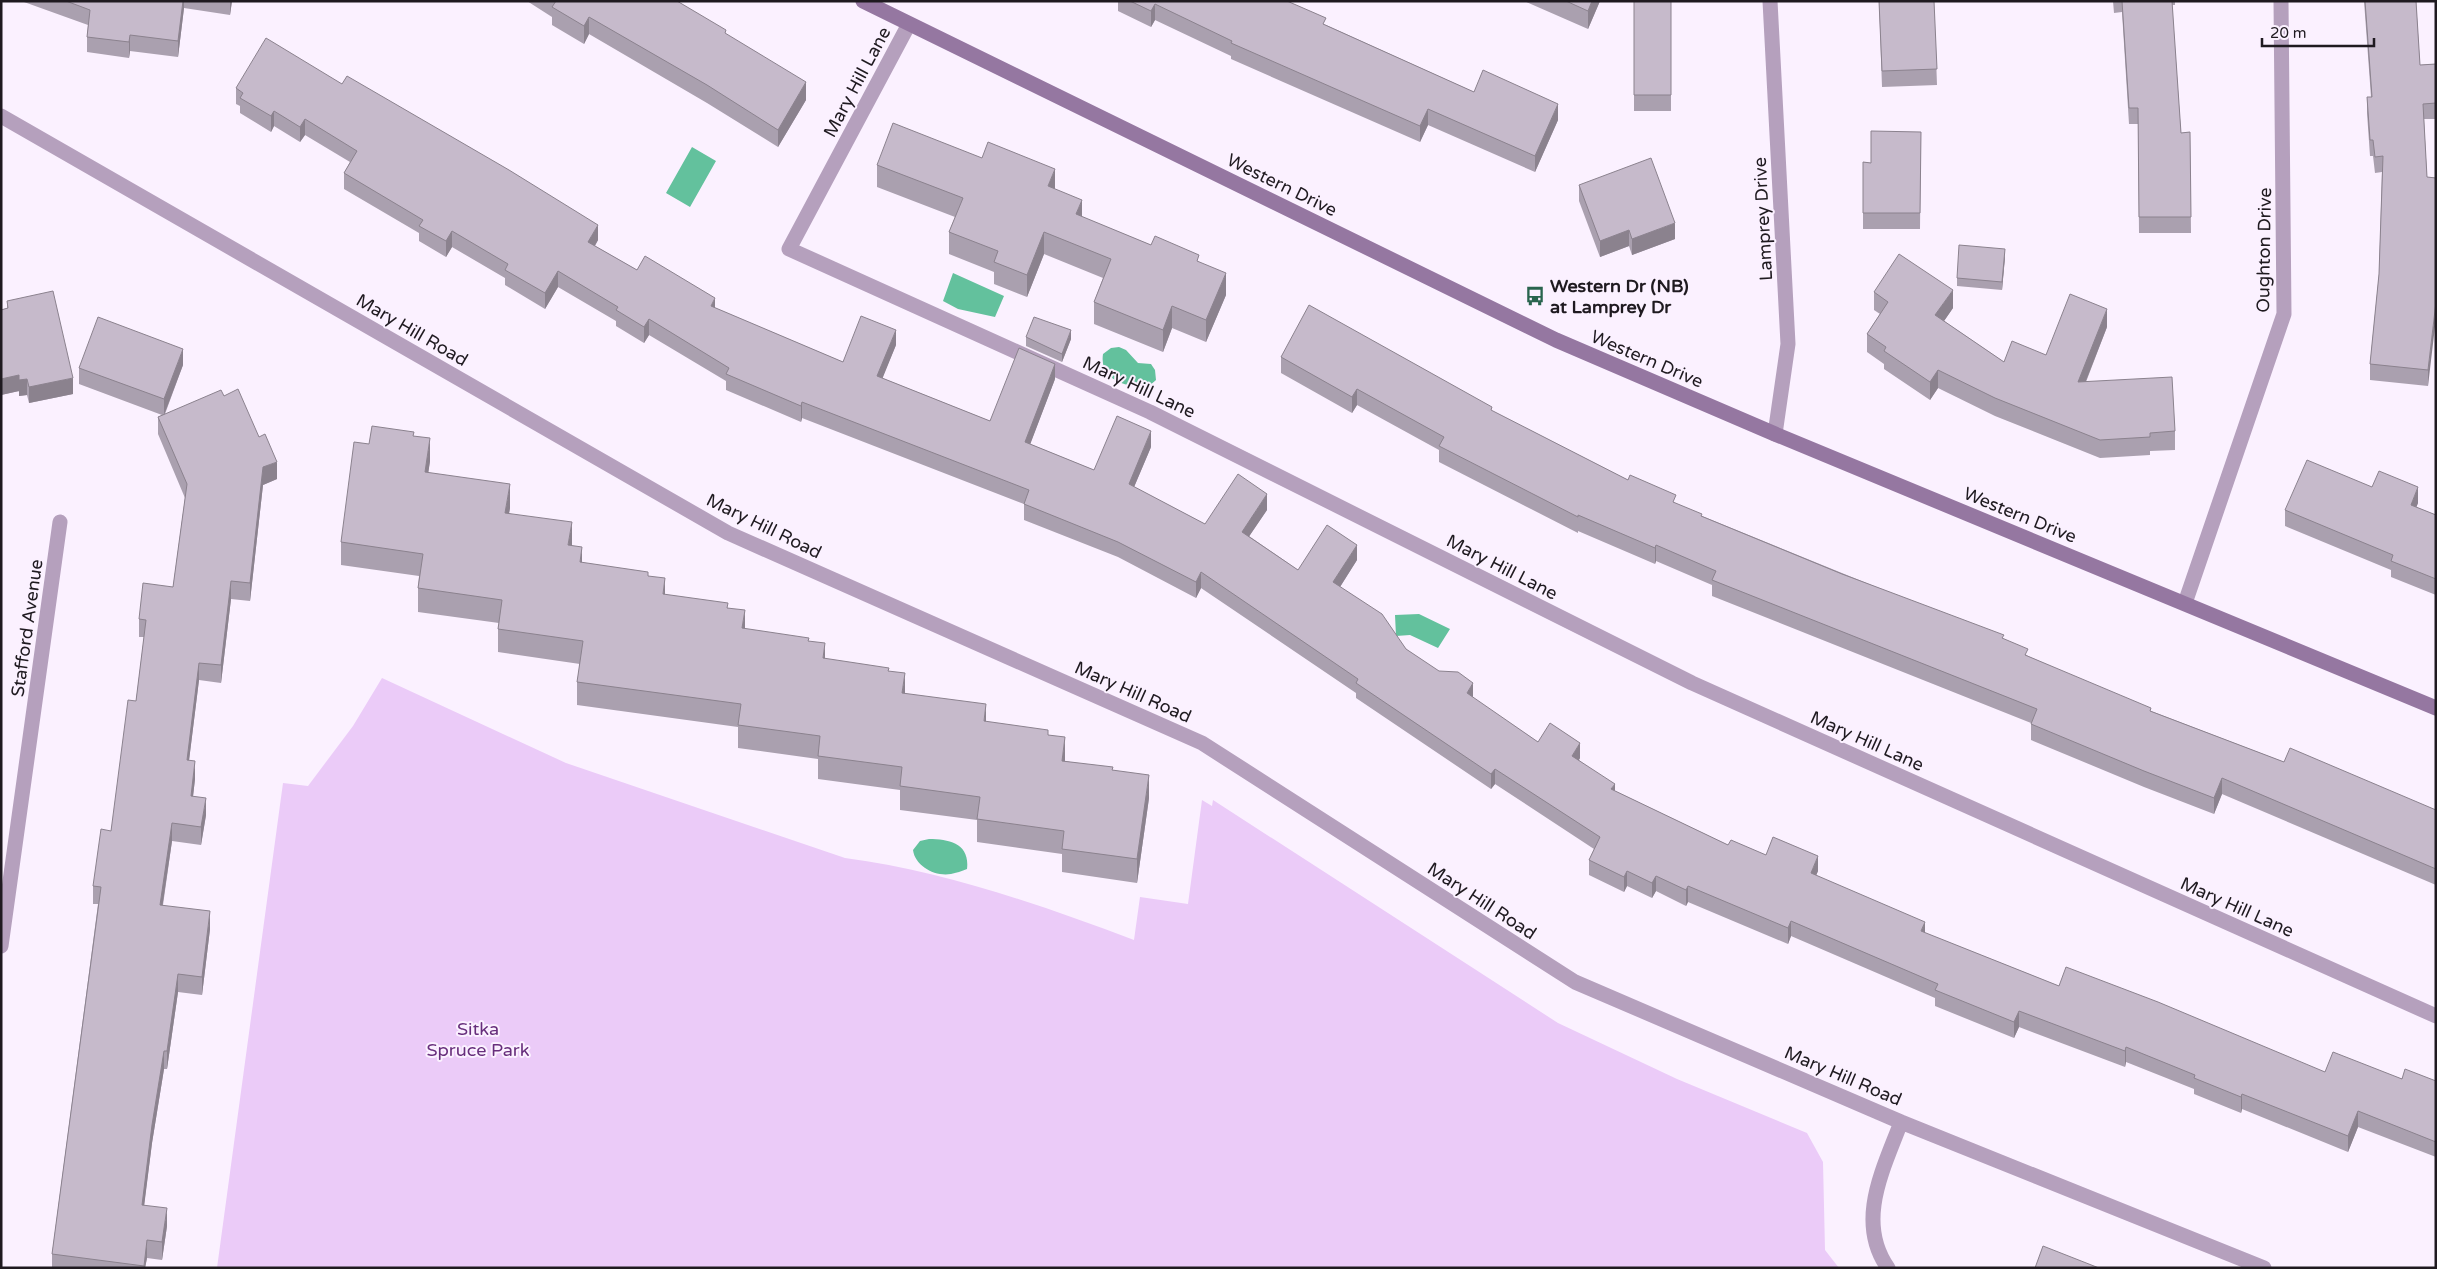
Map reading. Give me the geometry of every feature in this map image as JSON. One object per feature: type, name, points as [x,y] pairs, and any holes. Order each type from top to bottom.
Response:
[{"type":"street","name":"Western Drive","points":[[863,1],[1556,340],[1775,434],[2436,708]]},
{"type":"street","name":"Lamprey Drive","points":[[1770,1],[1788,344],[1775,434]]},
{"type":"street","name":"Oughton Drive","points":[[2185,603],[2284,314],[2281,1]]},
{"type":"street","name":"Mary Hill Lane","points":[[909,24],[789,249],[1150,412],[1692,683],[2436,1016]]},
{"type":"street","name":"Mary Hill Road","points":[[1,116],[728,533],[1202,743],[1575,982],[1901,1122],[2264,1268]]},
{"type":"street","name":"Stafford Avenue","points":[[1,946],[60,522]]},
{"type":"street","points":[[1888,1268],[1874,1235],[1872,1210],[1876,1187],[1901,1122]]},
{"type":"green space","name":"Sitka Spruce Park","points":[[382,678],[566,763],[845,858],[919,871],[955,880],[1064,914],[1134,940],[1140,897],[1188,904],[1202,800],[1212,806],[1213,800],[1558,1023],[1677,1079],[1807,1133],[1823,1162],[1825,1250],[1839,1268],[217,1268],[283,783],[308,786],[353,726]]},
{"type":"shaded area","points":[[692,147],[716,161],[690,207],[666,193]]},
{"type":"shaded area","points":[[953,273],[1004,296],[995,317],[958,309],[943,301]]},
{"type":"shaded area","points":[[1119,347],[1126,350],[1138,363],[1151,364],[1155,370],[1156,380],[1148,387],[1140,387],[1123,384],[1110,376],[1105,371],[1103,354],[1111,348]]},
{"type":"shaded area","points":[[1419,614],[1450,629],[1438,648],[1410,635],[1396,636],[1395,615]]},
{"type":"shaded area","points":[[929,839],[944,840],[957,845],[965,854],[967,869],[953,874],[939,874],[927,869],[918,861],[913,850],[920,841]]},
{"type":"building","points":[[66,1],[183,1],[178,41],[130,35],[129,42],[87,37],[90,10]]},
{"type":"building","points":[[556,1],[677,1],[726,30],[725,33],[806,82],[778,130],[707,85],[589,17],[584,26],[552,7]]},
{"type":"building","points":[[1130,1],[1287,1],[1326,18],[1323,24],[1474,92],[1483,70],[1558,104],[1535,156],[1428,109],[1420,126],[1231,43],[1232,41],[1155,4],[1151,11]]},
{"type":"building","points":[[1566,1],[1592,1],[1588,11]]},
{"type":"building","points":[[1634,1],[1671,1],[1671,95],[1634,95]]},
{"type":"building","points":[[1879,1],[1934,1],[1937,69],[1882,71]]},
{"type":"building","points":[[2122,1],[2172,1],[2181,133],[2190,132],[2191,217],[2139,217],[2138,108],[2129,108]]},
{"type":"building","points":[[2365,1],[2416,1],[2420,65],[2436,64],[2436,103],[2423,104],[2427,177],[2436,178],[2436,302],[2428,370],[2370,364],[2379,274],[2383,156],[2375,157],[2373,140],[2370,140],[2367,97],[2372,97]]},
{"type":"building","points":[[266,38],[342,84],[347,76],[509,170],[598,225],[588,242],[637,270],[645,256],[715,298],[711,306],[843,362],[861,316],[896,330],[877,376],[990,421],[1019,348],[1055,364],[1025,442],[1094,470],[1117,416],[1151,431],[1129,484],[1205,524],[1238,474],[1267,494],[1242,532],[1298,570],[1327,525],[1357,545],[1333,582],[1382,614],[1406,649],[1439,671],[1458,672],[1473,683],[1467,693],[1538,742],[1550,723],[1580,743],[1572,756],[1615,784],[1611,789],[1728,845],[1731,840],[1766,855],[1773,837],[1818,856],[1811,873],[1925,922],[1921,931],[2059,986],[2066,967],[2158,1002],[2325,1072],[2333,1052],[2402,1079],[2405,1069],[2436,1081],[2436,1142],[2358,1111],[2348,1136],[2242,1094],[2241,1097],[2194,1078],[2195,1075],[2126,1047],[2125,1051],[2019,1011],[2014,1022],[1935,990],[1938,984],[1791,921],[1788,928],[1688,886],[1686,890],[1656,876],[1652,883],[1627,871],[1624,877],[1589,860],[1600,837],[1495,769],[1491,774],[1356,683],[1358,679],[1201,572],[1196,582],[1118,542],[1024,504],[1029,490],[802,402],[801,406],[726,374],[729,368],[649,319],[644,327],[616,310],[618,307],[558,271],[545,293],[505,270],[508,264],[452,231],[446,241],[419,226],[423,220],[344,173],[357,151],[305,119],[300,127],[274,111],[271,116],[240,98],[243,93],[236,88]]},
{"type":"building","points":[[893,123],[982,158],[988,142],[1055,169],[1048,186],[1082,200],[1076,214],[1151,245],[1155,236],[1199,255],[1197,261],[1226,273],[1206,320],[1172,306],[1163,330],[1094,302],[1111,259],[1044,232],[1027,275],[994,262],[998,251],[949,232],[963,198],[877,165]]},
{"type":"building","points":[[1871,131],[1921,132],[1920,213],[1863,213],[1863,162],[1871,163]]},
{"type":"building","points":[[1651,158],[1675,223],[1632,239],[1629,230],[1600,241],[1579,185]]},
{"type":"building","points":[[1959,245],[2005,249],[2002,282],[1957,278]]},
{"type":"building","points":[[1899,254],[1953,290],[1935,315],[2004,362],[2012,341],[2046,355],[2070,294],[2107,309],[2078,382],[2172,377],[2175,431],[2150,433],[2150,437],[2100,440],[1995,398],[1938,370],[1930,382],[1884,351],[1886,347],[1867,334],[1888,302],[1874,292]]},
{"type":"building","points":[[53,291],[73,378],[29,387],[27,379],[19,380],[19,375],[1,379],[1,310],[8,308],[7,301]]},
{"type":"building","points":[[1309,305],[1492,407],[1491,410],[1628,480],[1630,475],[1676,495],[1673,502],[1702,514],[1701,516],[1842,574],[2004,635],[2002,638],[2028,649],[2025,655],[2151,708],[2150,711],[2284,762],[2290,748],[2436,810],[2436,869],[2222,778],[2214,798],[2144,771],[2031,724],[2037,709],[1712,580],[1716,571],[1656,545],[1655,548],[1578,515],[1578,517],[1439,446],[1444,437],[1357,389],[1352,397],[1281,357]]},
{"type":"building","points":[[98,317],[183,349],[164,399],[79,368]]},
{"type":"building","points":[[1034,317],[1071,330],[1062,354],[1026,337]]},
{"type":"building","points":[[238,389],[259,437],[265,434],[277,462],[263,467],[250,583],[231,581],[221,665],[199,663],[187,760],[195,761],[191,796],[206,798],[201,827],[172,823],[160,905],[210,911],[202,977],[178,974],[167,1051],[164,1051],[152,1125],[142,1205],[167,1208],[162,1242],[147,1240],[144,1266],[52,1254],[101,887],[93,886],[101,829],[111,831],[128,700],[136,701],[146,620],[139,619],[143,583],[173,587],[187,484],[158,417],[221,390],[224,396]]},
{"type":"building","points":[[372,426],[414,432],[413,436],[430,438],[425,472],[510,484],[505,513],[572,522],[568,545],[582,547],[580,562],[648,572],[648,576],[665,578],[663,594],[728,603],[727,608],[745,610],[742,628],[809,638],[808,641],[825,643],[823,658],[889,668],[888,671],[905,673],[902,693],[986,704],[984,721],[1048,730],[1048,735],[1065,737],[1062,761],[1113,767],[1112,770],[1149,775],[1137,859],[1062,849],[1064,831],[977,819],[980,797],[900,786],[902,767],[818,756],[820,736],[738,725],[741,704],[577,682],[583,641],[498,629],[502,600],[418,588],[423,554],[341,542],[354,442],[369,444]]},
{"type":"building","points":[[2307,460],[2372,487],[2379,471],[2418,487],[2411,505],[2436,515],[2436,579],[2391,561],[2393,555],[2285,510]]},
{"type":"building","points":[[2043,1246],[2099,1268],[2035,1268]]},
{"type":"place","name":"Western Dr (NB) at Lamprey Dr","points":[[1535,296]]}]
